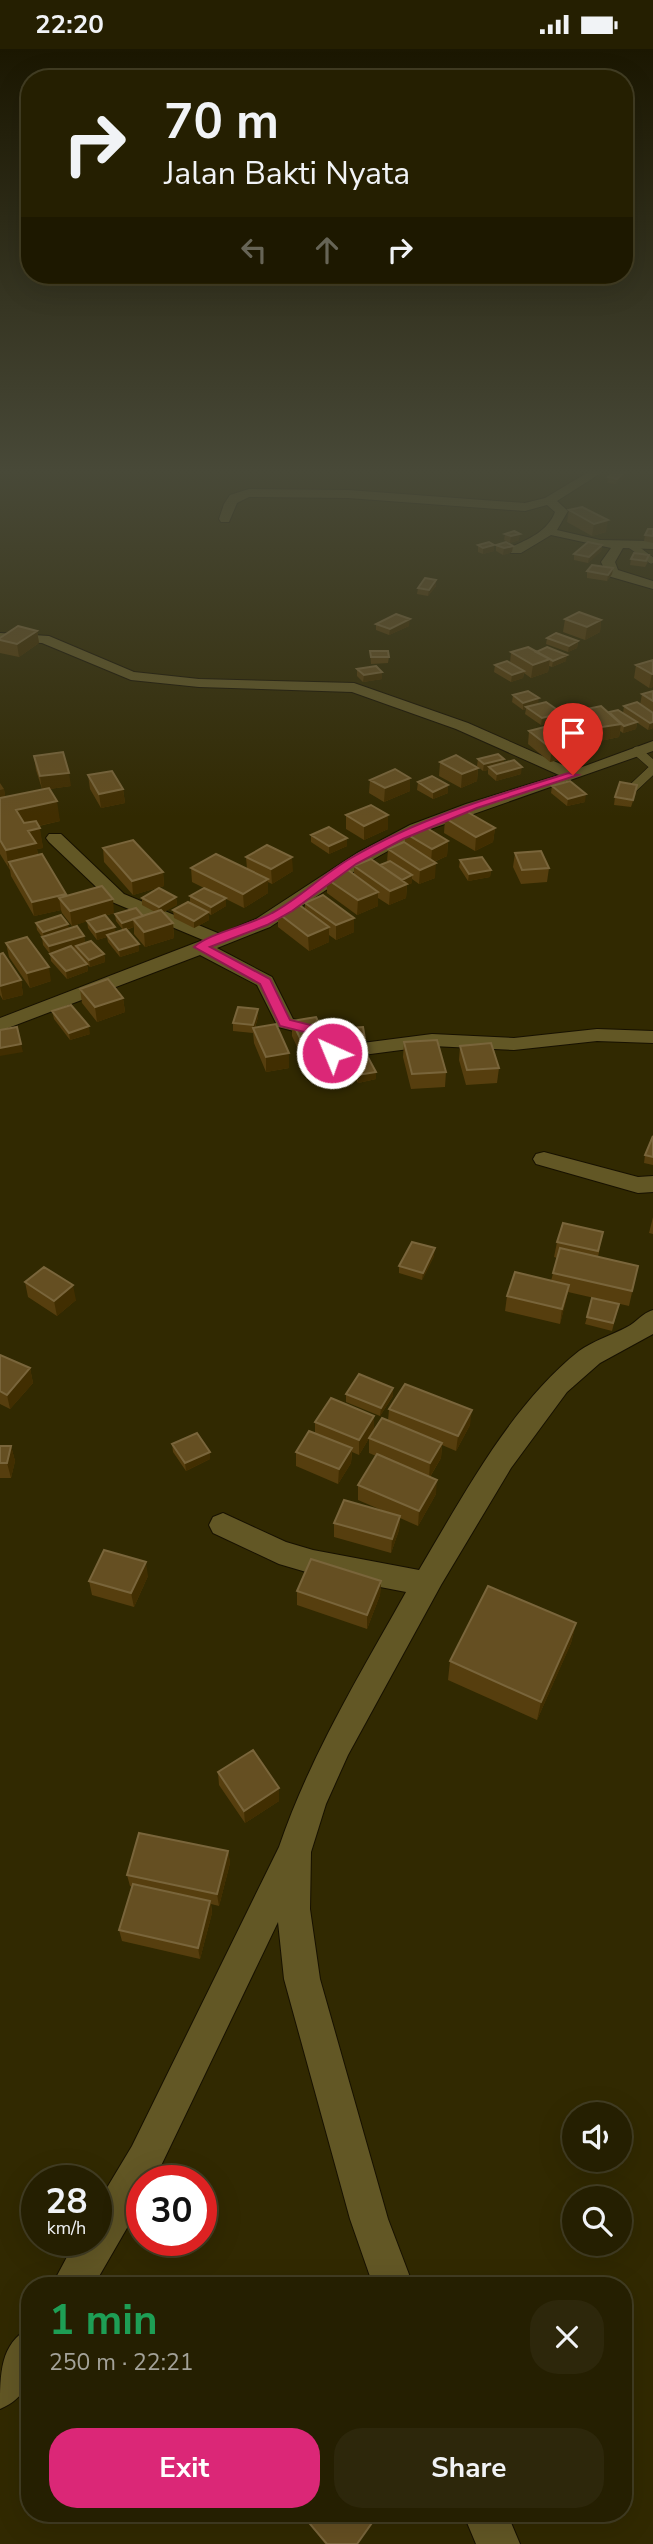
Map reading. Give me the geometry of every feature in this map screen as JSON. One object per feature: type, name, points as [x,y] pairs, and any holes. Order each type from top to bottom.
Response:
[{"type":"street","points":[[0,637],[44,639],[131,676],[199,683],[354,688],[462,726],[573,775]]},
{"type":"street","points":[[0,1025],[263,923],[288,909],[352,862],[399,836],[473,806],[573,775],[645,748]]},
{"type":"street","points":[[55,838],[118,898],[209,944],[265,981],[285,1023],[322,1032],[332,1053],[432,1040],[514,1044],[597,1035],[653,1037]]},
{"type":"street","points":[[544,1159],[638,1185],[653,1184]]},
{"type":"street","points":[[77,2277],[145,2159],[293,1852],[335,1745],[501,1460],[558,1385],[592,1356],[639,1332],[653,1319]]},
{"type":"street","points":[[223,1525],[279,1552],[313,1562],[427,1584]]},
{"type":"street","points":[[293,1852],[293,1909],[302,1979],[369,2219],[390,2277]]},
{"type":"street","points":[[0,2388],[21,2360]]},
{"type":"street","points":[[489,2522],[498,2544]]},
{"type":"lane","points":[[634,787],[653,767],[645,748]]},
{"type":"building","points":[[420,584],[433,584],[429,590],[418,588]]},
{"type":"building","points":[[579,612],[601,620],[587,627],[565,619]]},
{"type":"building","points":[[396,614],[410,619],[390,629],[376,624]]},
{"type":"building","points":[[18,626],[37,631],[17,644],[0,640],[0,638]]},
{"type":"building","points":[[556,633],[578,641],[569,646],[547,638]]},
{"type":"building","points":[[528,647],[550,659],[533,665],[511,652]]},
{"type":"building","points":[[547,647],[567,655],[553,661],[536,652]]},
{"type":"building","points":[[370,651],[388,651],[389,657],[371,657]]},
{"type":"building","points":[[653,660],[653,674],[636,665]]},
{"type":"building","points":[[507,661],[524,671],[512,675],[495,665]]},
{"type":"building","points":[[376,666],[382,672],[364,675],[357,669]]},
{"type":"building","points":[[528,691],[539,698],[523,703],[513,695]]},
{"type":"building","points":[[653,691],[653,701],[642,694]]},
{"type":"building","points":[[546,702],[562,713],[542,718],[526,707]]},
{"type":"building","points":[[637,702],[653,713],[653,722],[650,723],[624,706]]},
{"type":"building","points":[[601,706],[621,724],[602,727],[582,710]]},
{"type":"building","points":[[618,710],[637,722],[624,726],[609,712]]},
{"type":"building","points":[[578,714],[597,730],[573,735],[555,718]]},
{"type":"building","points":[[548,726],[571,744],[552,749],[529,731]]},
{"type":"building","points":[[63,752],[69,773],[40,776],[34,756]]},
{"type":"building","points":[[498,754],[504,759],[484,764],[478,759]]},
{"type":"building","points":[[456,755],[478,768],[462,774],[440,762]]},
{"type":"building","points":[[514,760],[522,767],[497,774],[489,767]]},
{"type":"building","points":[[395,769],[410,778],[385,788],[370,780]]},
{"type":"building","points":[[112,771],[123,789],[99,794],[88,775]]},
{"type":"building","points":[[432,776],[448,785],[433,792],[418,782]]},
{"type":"building","points":[[570,781],[586,794],[568,799],[552,786]]},
{"type":"building","points":[[620,782],[637,785],[633,800],[615,797]]},
{"type":"building","points":[[49,788],[57,801],[16,810],[24,823],[36,821],[40,828],[28,831],[36,843],[6,850],[0,840],[0,798]]},
{"type":"building","points":[[371,805],[388,815],[364,826],[346,815]]},
{"type":"building","points":[[464,810],[495,828],[476,837],[445,818]]},
{"type":"building","points":[[422,825],[448,841],[432,849],[405,833]]},
{"type":"building","points":[[329,827],[347,838],[329,846],[311,835]]},
{"type":"building","points":[[133,840],[163,872],[132,881],[103,848]]},
{"type":"building","points":[[404,842],[436,863],[420,870],[388,849]]},
{"type":"building","points":[[267,845],[292,857],[271,869],[246,857]]},
{"type":"building","points":[[541,851],[549,868],[522,870],[515,853]]},
{"type":"building","points":[[42,854],[66,894],[32,902],[9,862]]},
{"type":"building","points":[[216,854],[268,879],[243,894],[191,868]]},
{"type":"building","points":[[482,857],[491,870],[469,874],[460,860]]},
{"type":"building","points":[[371,859],[407,884],[390,891],[354,866]]},
{"type":"building","points":[[390,861],[412,875],[402,880],[380,865]]},
{"type":"building","points":[[348,870],[378,892],[358,900],[327,879]]},
{"type":"building","points":[[102,886],[113,899],[70,911],[59,898]]},
{"type":"building","points":[[159,888],[176,897],[159,907],[142,898]]},
{"type":"building","points":[[204,888],[226,898],[211,907],[190,896]]},
{"type":"building","points":[[323,895],[354,918],[336,925],[305,903]]},
{"type":"building","points":[[188,902],[208,912],[194,921],[173,910]]},
{"type":"building","points":[[298,904],[329,927],[308,936],[278,913]]},
{"type":"building","points":[[136,908],[143,916],[122,923],[115,914]]},
{"type":"building","points":[[161,910],[173,923],[144,932],[133,919]]},
{"type":"building","points":[[61,915],[68,924],[43,932],[36,923]]},
{"type":"building","points":[[105,915],[115,927],[96,932],[87,921]]},
{"type":"building","points":[[77,926],[84,936],[49,946],[42,937]]},
{"type":"building","points":[[126,929],[139,944],[119,950],[107,935]]},
{"type":"building","points":[[27,937],[49,967],[27,973],[6,943]]},
{"type":"building","points":[[91,941],[104,954],[89,960],[76,946]]},
{"type":"building","points":[[71,946],[87,964],[66,971],[50,954]]},
{"type":"building","points":[[3,953],[21,980],[0,986],[0,954]]},
{"type":"building","points":[[108,979],[123,998],[95,1007],[80,989]]},
{"type":"building","points":[[71,1005],[89,1026],[69,1033],[52,1011]]},
{"type":"building","points":[[238,1007],[258,1009],[253,1025],[233,1023]]},
{"type":"building","points":[[316,1017],[330,1046],[306,1051],[292,1021]]},
{"type":"building","points":[[276,1024],[289,1053],[266,1057],[253,1028]]},
{"type":"building","points":[[17,1027],[21,1044],[0,1048],[0,1030]]},
{"type":"building","points":[[363,1027],[365,1039],[335,1041],[333,1029]]},
{"type":"building","points":[[437,1040],[446,1072],[412,1074],[404,1042]]},
{"type":"building","points":[[491,1043],[499,1068],[467,1070],[460,1046]]},
{"type":"building","points":[[364,1050],[376,1072],[358,1075],[346,1053]]},
{"type":"building","points":[[653,1136],[653,1157],[645,1155]]},
{"type":"building","points":[[563,1223],[603,1232],[598,1251],[557,1242]]},
{"type":"building","points":[[412,1242],[435,1248],[423,1273],[399,1266]]},
{"type":"building","points":[[560,1248],[638,1266],[632,1291],[553,1273]]},
{"type":"building","points":[[44,1267],[73,1285],[54,1301],[25,1282]]},
{"type":"building","points":[[515,1272],[569,1285],[562,1309],[507,1296]]},
{"type":"building","points":[[592,1298],[619,1304],[613,1323],[587,1317]]},
{"type":"building","points":[[0,1355],[30,1368],[7,1395],[0,1391]]},
{"type":"building","points":[[359,1374],[393,1388],[381,1408],[346,1394]]},
{"type":"building","points":[[405,1384],[472,1410],[458,1436],[389,1409]]},
{"type":"building","points":[[331,1398],[374,1416],[359,1440],[315,1422]]},
{"type":"building","points":[[382,1418],[442,1443],[430,1463],[369,1438]]},
{"type":"building","points":[[309,1431],[352,1448],[339,1469],[296,1452]]},
{"type":"building","points":[[197,1433],[210,1452],[185,1463],[172,1444]]},
{"type":"building","points":[[0,1446],[11,1446],[7,1463],[0,1463]]},
{"type":"building","points":[[377,1454],[437,1480],[419,1511],[358,1485]]},
{"type":"building","points":[[344,1500],[400,1516],[392,1539],[334,1523]]},
{"type":"building","points":[[104,1550],[146,1562],[131,1593],[89,1581]]},
{"type":"building","points":[[311,1559],[381,1581],[367,1615],[297,1591]]},
{"type":"building","points":[[488,1586],[576,1623],[541,1702],[450,1661]]},
{"type":"building","points":[[253,1750],[279,1788],[244,1811],[218,1772]]},
{"type":"building","points":[[139,1833],[228,1851],[217,1894],[127,1875]]},
{"type":"building","points":[[133,1884],[210,1901],[198,1948],[119,1930]]},
{"type":"building","points":[[373,2522],[357,2544],[327,2544],[310,2524]]},
{"type":"route","points":[[332,1053],[322,1032],[285,1023],[265,981],[200,947],[263,923],[288,909],[352,862],[399,836],[473,806],[573,775]]}]
